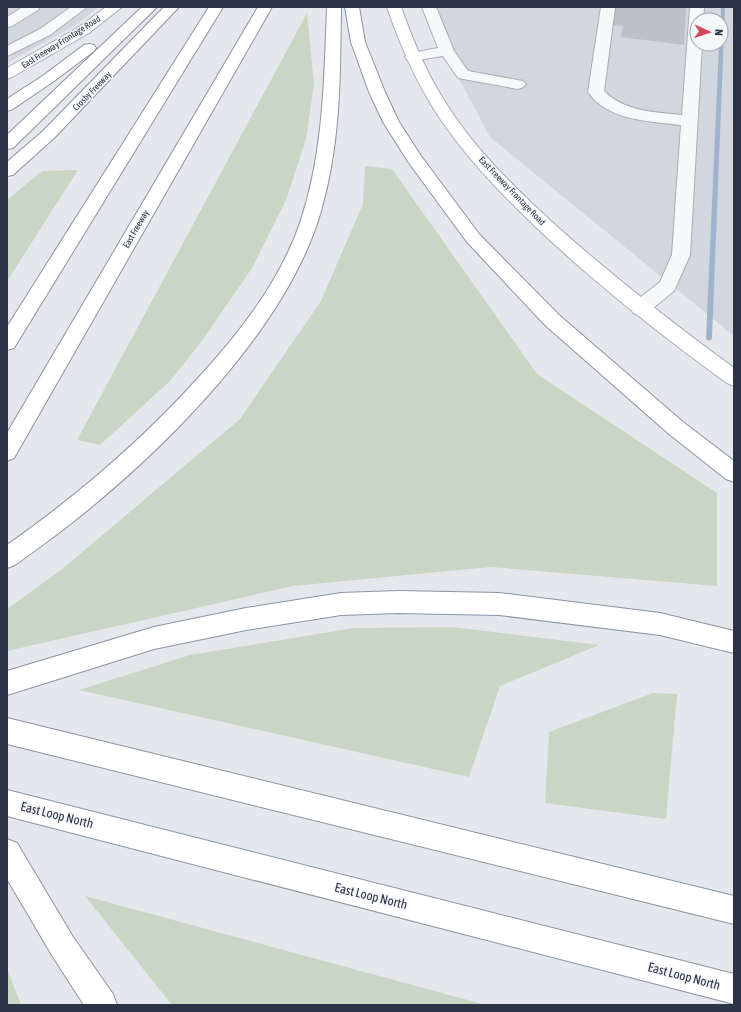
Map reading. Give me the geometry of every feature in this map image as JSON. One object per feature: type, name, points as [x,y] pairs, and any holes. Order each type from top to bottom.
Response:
[{"type":"main road","name":"East Freeway Frontage Road","points":[[7,74],[84,30],[115,7]]},
{"type":"main road","points":[[7,106],[49,78],[140,7]]},
{"type":"main road","points":[[7,144],[150,7]]},
{"type":"main road","name":"Crosby Freeway","points":[[7,171],[49,134],[82,102],[172,7]]},
{"type":"main road","points":[[7,344],[216,7]]},
{"type":"main road","name":"East Freeway","points":[[7,452],[265,7]]},
{"type":"main road","points":[[7,558],[65,516],[152,440],[191,400],[230,355],[270,302],[299,250],[324,169],[330,126],[334,7]]},
{"type":"main road","points":[[352,7],[358,42],[377,92],[391,122],[415,159],[473,238],[552,320],[670,423],[734,473]]},
{"type":"main road","name":"East Freeway Frontage Road","points":[[394,7],[402,33],[412,57],[431,94],[457,131],[485,166],[525,207],[598,273],[678,338],[734,378]]},
{"type":"main road","points":[[7,683],[154,638],[199,628],[341,604],[398,602],[507,605],[660,624],[734,642]]},
{"type":"main road","points":[[7,732],[734,910]]},
{"type":"main road","name":"East Loop North","points":[[7,803],[734,989]]},
{"type":"main road","points":[[7,853],[63,947],[102,1005]]},
{"type":"lane","points":[[7,52],[45,32],[80,7]]},
{"type":"lane","points":[[429,7],[447,51],[463,75],[518,84]]},
{"type":"lane","points":[[608,7],[596,92],[602,99],[629,112],[689,121]]},
{"type":"lane","points":[[640,308],[667,286],[681,255],[697,7]]},
{"type":"lane","points":[[7,24],[31,9],[45,32]]},
{"type":"lane","points":[[412,57],[447,51]]},
{"type":"shaded area","points":[[7,7],[99,7],[76,25],[7,63]]},
{"type":"shaded area","points":[[421,7],[734,7],[734,336],[490,137]]},
{"type":"green space","points":[[307,13],[314,84],[306,139],[286,200],[252,268],[202,341],[170,381],[100,445],[77,440]]},
{"type":"green space","points":[[365,166],[392,169],[537,374],[717,493],[717,586],[491,567],[293,586],[7,651],[7,609],[61,570],[240,419],[321,301],[363,204]]},
{"type":"green space","points":[[78,170],[7,281],[7,200],[42,171]]},
{"type":"green space","points":[[452,627],[599,645],[500,686],[469,777],[79,690],[190,655],[354,628]]},
{"type":"green space","points":[[653,693],[677,694],[666,819],[545,803],[549,732]]},
{"type":"green space","points":[[85,896],[486,1005],[172,1005]]},
{"type":"green space","points":[[7,968],[21,1005],[7,1005]]},
{"type":"building","points":[[615,7],[686,7],[684,45],[621,37],[623,26],[613,25]]},
{"type":"waterway","points":[[709,339],[723,7]]}]
